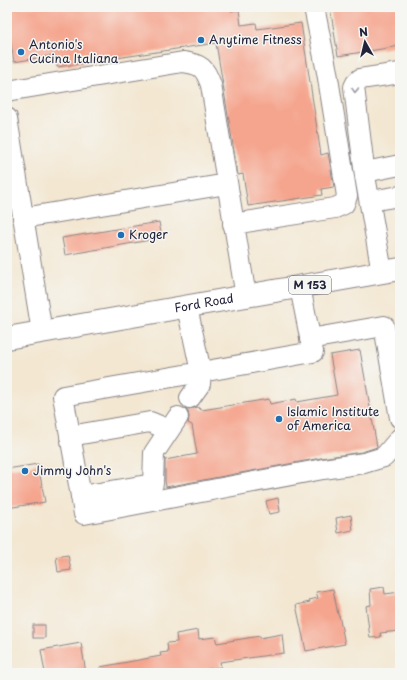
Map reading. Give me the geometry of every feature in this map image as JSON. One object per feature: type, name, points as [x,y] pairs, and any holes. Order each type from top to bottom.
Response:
[{"type":"main road","name":"Ford Road","points":[[7,338],[246,297],[391,270]]},
{"type":"lane","points":[[234,224],[335,208],[344,204],[347,196],[327,72],[314,7]]},
{"type":"lane","points":[[7,91],[183,62],[202,67],[208,75],[211,85],[246,297]]},
{"type":"lane","points":[[391,270],[370,201],[365,176],[354,87],[360,80],[400,73]]},
{"type":"lane","points":[[7,118],[42,332]]},
{"type":"lane","points":[[365,176],[370,171],[400,165]]},
{"type":"lane","points":[[23,218],[227,184]]},
{"type":"lane","points":[[370,201],[400,196]]},
{"type":"lane","points":[[300,287],[313,352],[63,396],[84,514],[323,469],[364,463],[384,457],[400,438]]},
{"type":"lane","points":[[188,306],[201,372],[200,384],[190,398]]},
{"type":"lane","points":[[310,339],[384,326],[393,340],[400,418]]},
{"type":"lane","points":[[70,436],[150,422],[173,423],[154,453],[153,484],[81,496]]},
{"type":"building","points":[[7,7],[231,7],[231,11],[239,10],[241,25],[256,23],[257,29],[301,23],[321,155],[328,153],[334,187],[321,189],[322,195],[248,206],[243,174],[238,175],[216,43],[57,67],[55,55],[14,62],[7,19]]},
{"type":"building","points":[[330,7],[400,7],[400,46],[338,56]]},
{"type":"building","name":"Kroger","points":[[159,222],[162,238],[65,255],[62,238]]},
{"type":"building","name":"Islamic Institute of America","points":[[360,350],[377,447],[362,452],[321,458],[166,487],[165,460],[197,454],[192,425],[188,423],[188,412],[185,408],[189,409],[197,407],[202,410],[269,399],[270,404],[296,399],[297,402],[337,395],[330,355]]},
{"type":"building","points":[[38,464],[45,502],[7,508],[7,469]]},
{"type":"building","points":[[278,498],[280,512],[269,514],[266,501]]},
{"type":"building","points":[[351,515],[353,530],[338,533],[336,518]]},
{"type":"building","points":[[68,555],[71,570],[58,572],[56,557]]},
{"type":"building","points":[[384,587],[385,594],[400,592],[400,631],[380,633],[381,637],[370,638],[366,606],[371,605],[370,589]]},
{"type":"building","points":[[333,589],[345,644],[306,651],[296,605],[310,602],[309,600],[318,598],[316,592]]},
{"type":"building","points":[[33,625],[45,625],[45,638],[33,638]]},
{"type":"building","points":[[198,630],[199,639],[215,637],[217,643],[282,634],[284,653],[220,662],[221,667],[185,673],[101,673],[100,667],[161,656],[160,653],[168,652],[167,643],[177,642],[176,634]]},
{"type":"building","points":[[81,643],[86,673],[45,673],[41,650]]},
{"type":"place","name":"Anytime Fitness","points":[[201,40]]},
{"type":"place","name":"Antonio's Cucina Italiana","points":[[21,52]]},
{"type":"place","name":"Kroger","points":[[121,235]]},
{"type":"place","name":"Islamic Institute of America","points":[[279,419]]},
{"type":"place","name":"Jimmy John's","points":[[25,471]]}]
